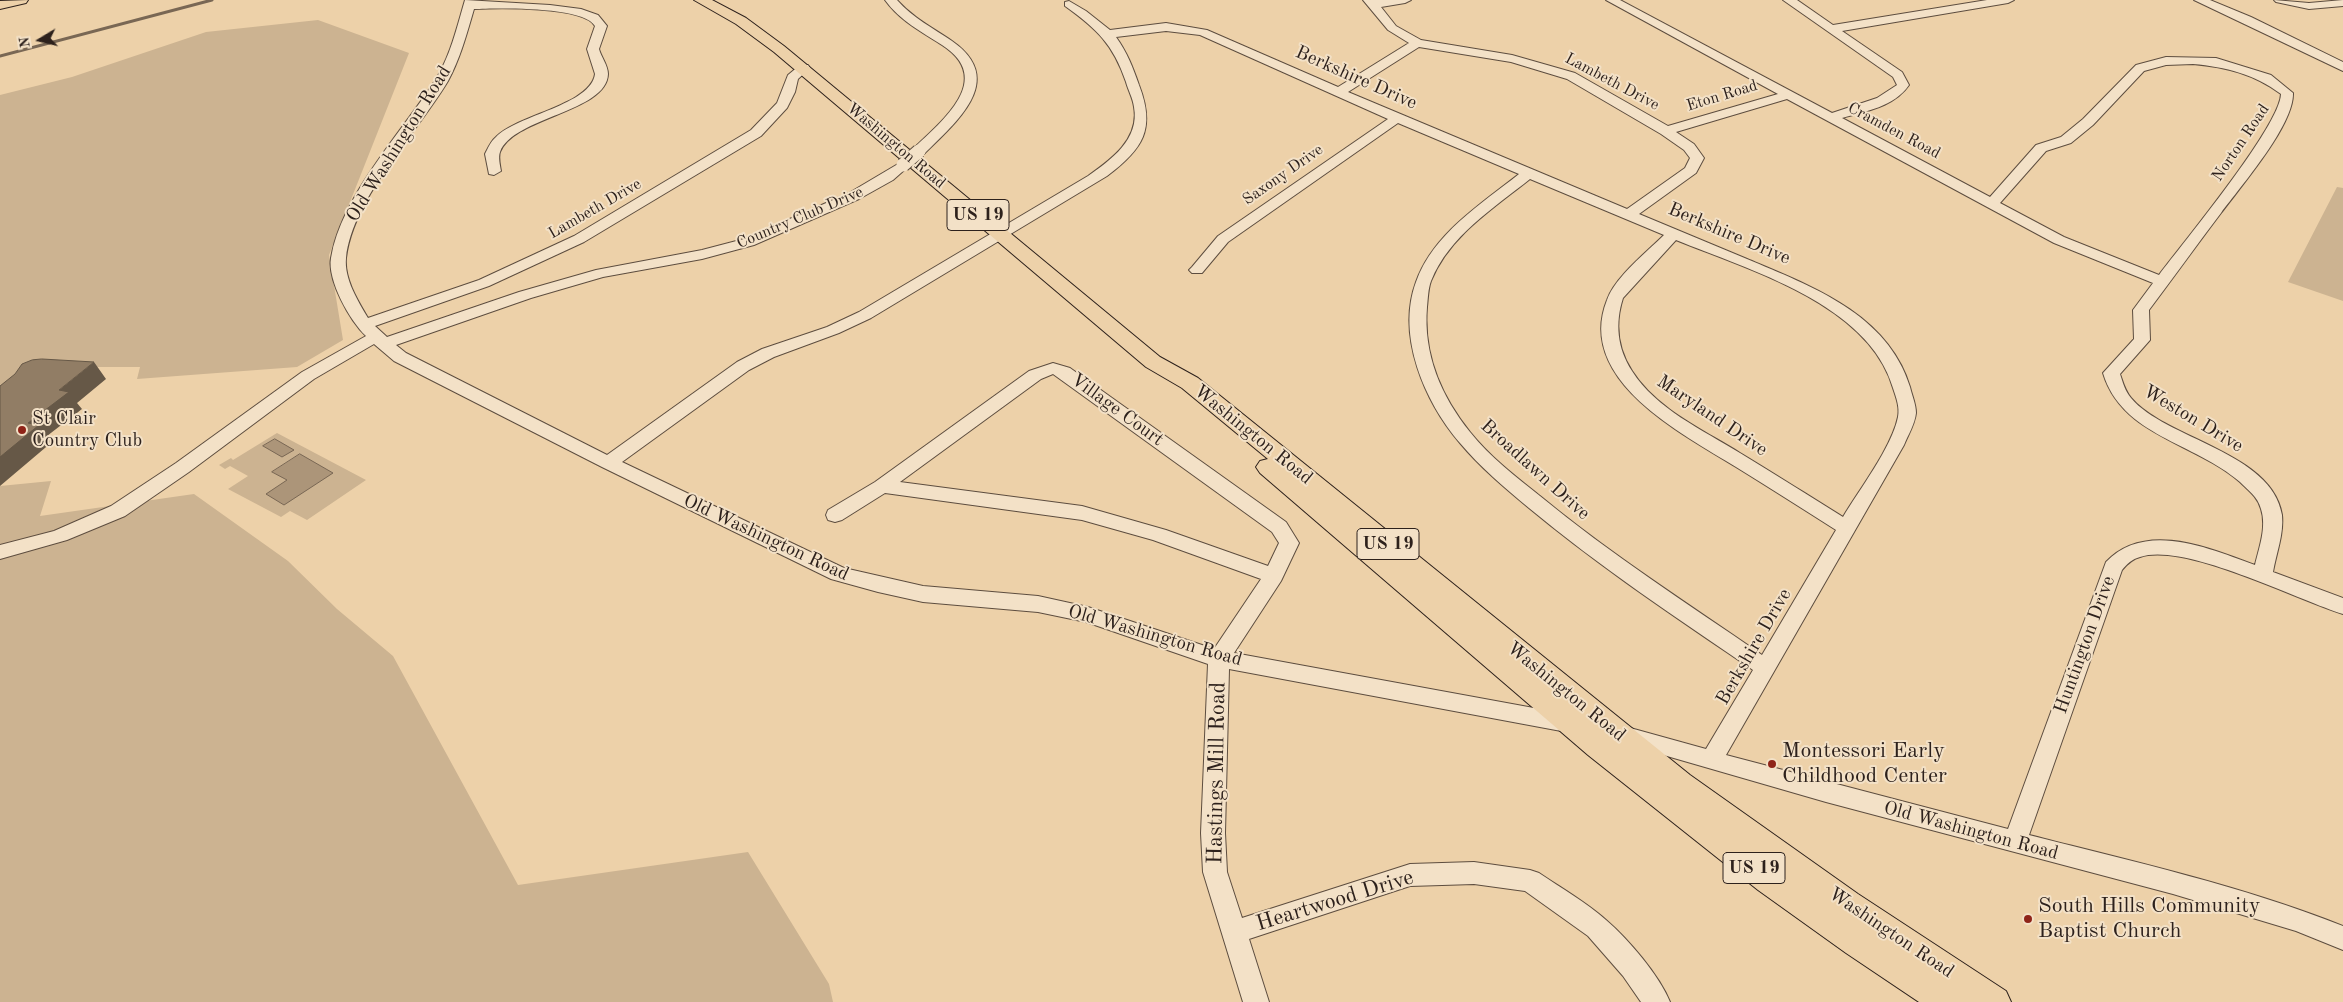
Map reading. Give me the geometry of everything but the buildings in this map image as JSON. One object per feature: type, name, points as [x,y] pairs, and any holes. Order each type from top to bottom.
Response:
[{"type":"main road","points":[[0,5],[21,0]]},
{"type":"main road","name":"Washington Road","points":[[701,0],[759,33],[804,68],[1153,362],[1175,388],[1568,723],[1716,842],[1948,1002]]},
{"type":"main road","name":"Washington Road","points":[[1153,362],[1190,383],[1617,733],[1720,814],[1855,910],[1994,1002]]},
{"type":"street","name":"Country Club Drive","points":[[374,335],[507,301],[601,273],[702,254],[749,242],[854,196],[888,177],[919,151],[964,104],[972,86],[971,70],[957,51],[913,22],[891,0]]},
{"type":"street","points":[[1371,2],[1405,0]]},
{"type":"street","name":"Cramden Road","points":[[1612,0],[2058,240],[2164,282]]},
{"type":"street","points":[[1789,0],[1898,75],[1903,85],[1898,93],[1889,98],[1832,117]]},
{"type":"street","points":[[1832,29],[2008,0]]},
{"type":"street","points":[[2200,0],[2246,19],[2343,67]]},
{"type":"street","points":[[2280,0],[2309,6],[2343,3]]},
{"type":"street","name":"Lambeth Drive","points":[[1371,2],[1392,28],[1418,43],[1449,50],[1512,59],[1571,76],[1666,131],[1689,147],[1697,158],[1691,170],[1629,214]]},
{"type":"street","points":[[470,3],[578,12],[596,18],[601,26],[600,33],[592,49],[602,72],[596,88],[581,99],[520,126],[507,135],[491,156],[491,164],[494,171]]},
{"type":"street","name":"Old Washington Road","points":[[470,3],[457,46],[442,80],[384,164],[347,224],[338,260],[345,292],[374,335],[400,358],[608,463],[838,574],[878,585],[923,594],[1038,604],[1071,611],[1219,659],[1617,733],[1826,792],[2173,883],[2298,920],[2343,938]]},
{"type":"street","points":[[608,463],[743,366],[775,350],[833,330],[865,315],[1103,172],[1131,145],[1138,131],[1141,110],[1123,54],[1109,34],[1069,4]]},
{"type":"street","name":"Berkshire Drive","points":[[1109,34],[1166,27],[1203,32],[1396,118],[1629,214],[1820,296],[1876,338],[1901,379],[1908,413],[1895,445],[1712,759]]},
{"type":"street","points":[[1337,92],[1418,43]]},
{"type":"street","name":"Norton Road","points":[[1992,203],[2041,148],[2066,140],[2081,128],[2140,68],[2166,61],[2193,60],[2238,67],[2267,78],[2287,93],[2287,102],[2281,116],[2269,138],[2164,282]]},
{"type":"street","name":"Lambeth Drive","points":[[374,335],[579,239],[756,133],[779,110],[789,92],[792,78],[804,68]]},
{"type":"street","name":"Eton Road","points":[[1666,131],[1788,95]]},
{"type":"street","name":"Saxony Drive","points":[[1197,270],[1223,239],[1396,118]]},
{"type":"street","name":"Broadlawn Drive","points":[[1529,174],[1473,217],[1440,251],[1424,281],[1418,311],[1418,343],[1426,372],[1441,403],[1465,438],[1490,464],[1565,529],[1765,668]]},
{"type":"street","name":"Maryland Drive","points":[[1674,233],[1616,296],[1609,319],[1610,341],[1618,362],[1636,388],[1658,408],[1702,438],[1847,528]]},
{"type":"street","name":"Weston Drive","points":[[2164,282],[2142,310],[2142,340],[2110,373],[2113,387],[2120,398],[2154,425],[2212,453],[2242,474],[2268,500],[2273,516],[2263,574]]},
{"type":"street","points":[[0,552],[48,538],[117,511],[189,463],[308,376],[374,335]]},
{"type":"street","name":"Village Court","points":[[835,515],[882,486],[1035,375],[1053,368],[1064,372],[1279,527],[1289,543],[1274,576],[1219,659]]},
{"type":"street","points":[[882,486],[1082,513],[1159,535],[1274,576]]},
{"type":"street","name":"Huntington Drive","points":[[2015,842],[2113,567],[2120,558],[2138,550],[2173,547],[2198,552],[2263,574],[2343,606]]},
{"type":"street","name":"Hastings Mill Road","points":[[1219,659],[1213,833],[1215,872],[1256,1002]]},
{"type":"street","name":"Heartwood Drive","points":[[1233,933],[1410,875],[1474,873],[1530,881],[1597,928],[1632,967],[1657,1002]]},
{"type":"shaded area","points":[[318,20],[409,53],[329,255],[343,340],[297,367],[137,379],[140,367],[94,367],[65,371],[26,363],[0,391],[0,95],[72,77],[206,32]]},
{"type":"shaded area","points":[[2337,187],[2343,188],[2343,301],[2288,282]]},
{"type":"shaded area","points":[[277,433],[366,480],[307,520],[290,511],[281,517],[228,489],[248,476],[230,466],[225,469],[219,465],[231,458],[233,460]]},
{"type":"shaded area","points":[[275,439],[294,450],[282,457],[263,446]]},
{"type":"shaded area","points":[[300,454],[333,473],[284,505],[266,494],[287,480],[272,472]]},
{"type":"shaded area","points":[[51,481],[40,516],[194,494],[288,561],[337,609],[393,656],[518,885],[748,852],[829,984],[833,1002],[0,1002],[0,486]]},
{"type":"waterway","points":[[0,56],[212,0]]},
{"type":"place","name":"St Clair Country Club","points":[[22,430]]},
{"type":"place","name":"Montessori Early Childhood Center","points":[[1772,764]]},
{"type":"place","name":"South Hills Community Baptist Church","points":[[2028,919]]}]
